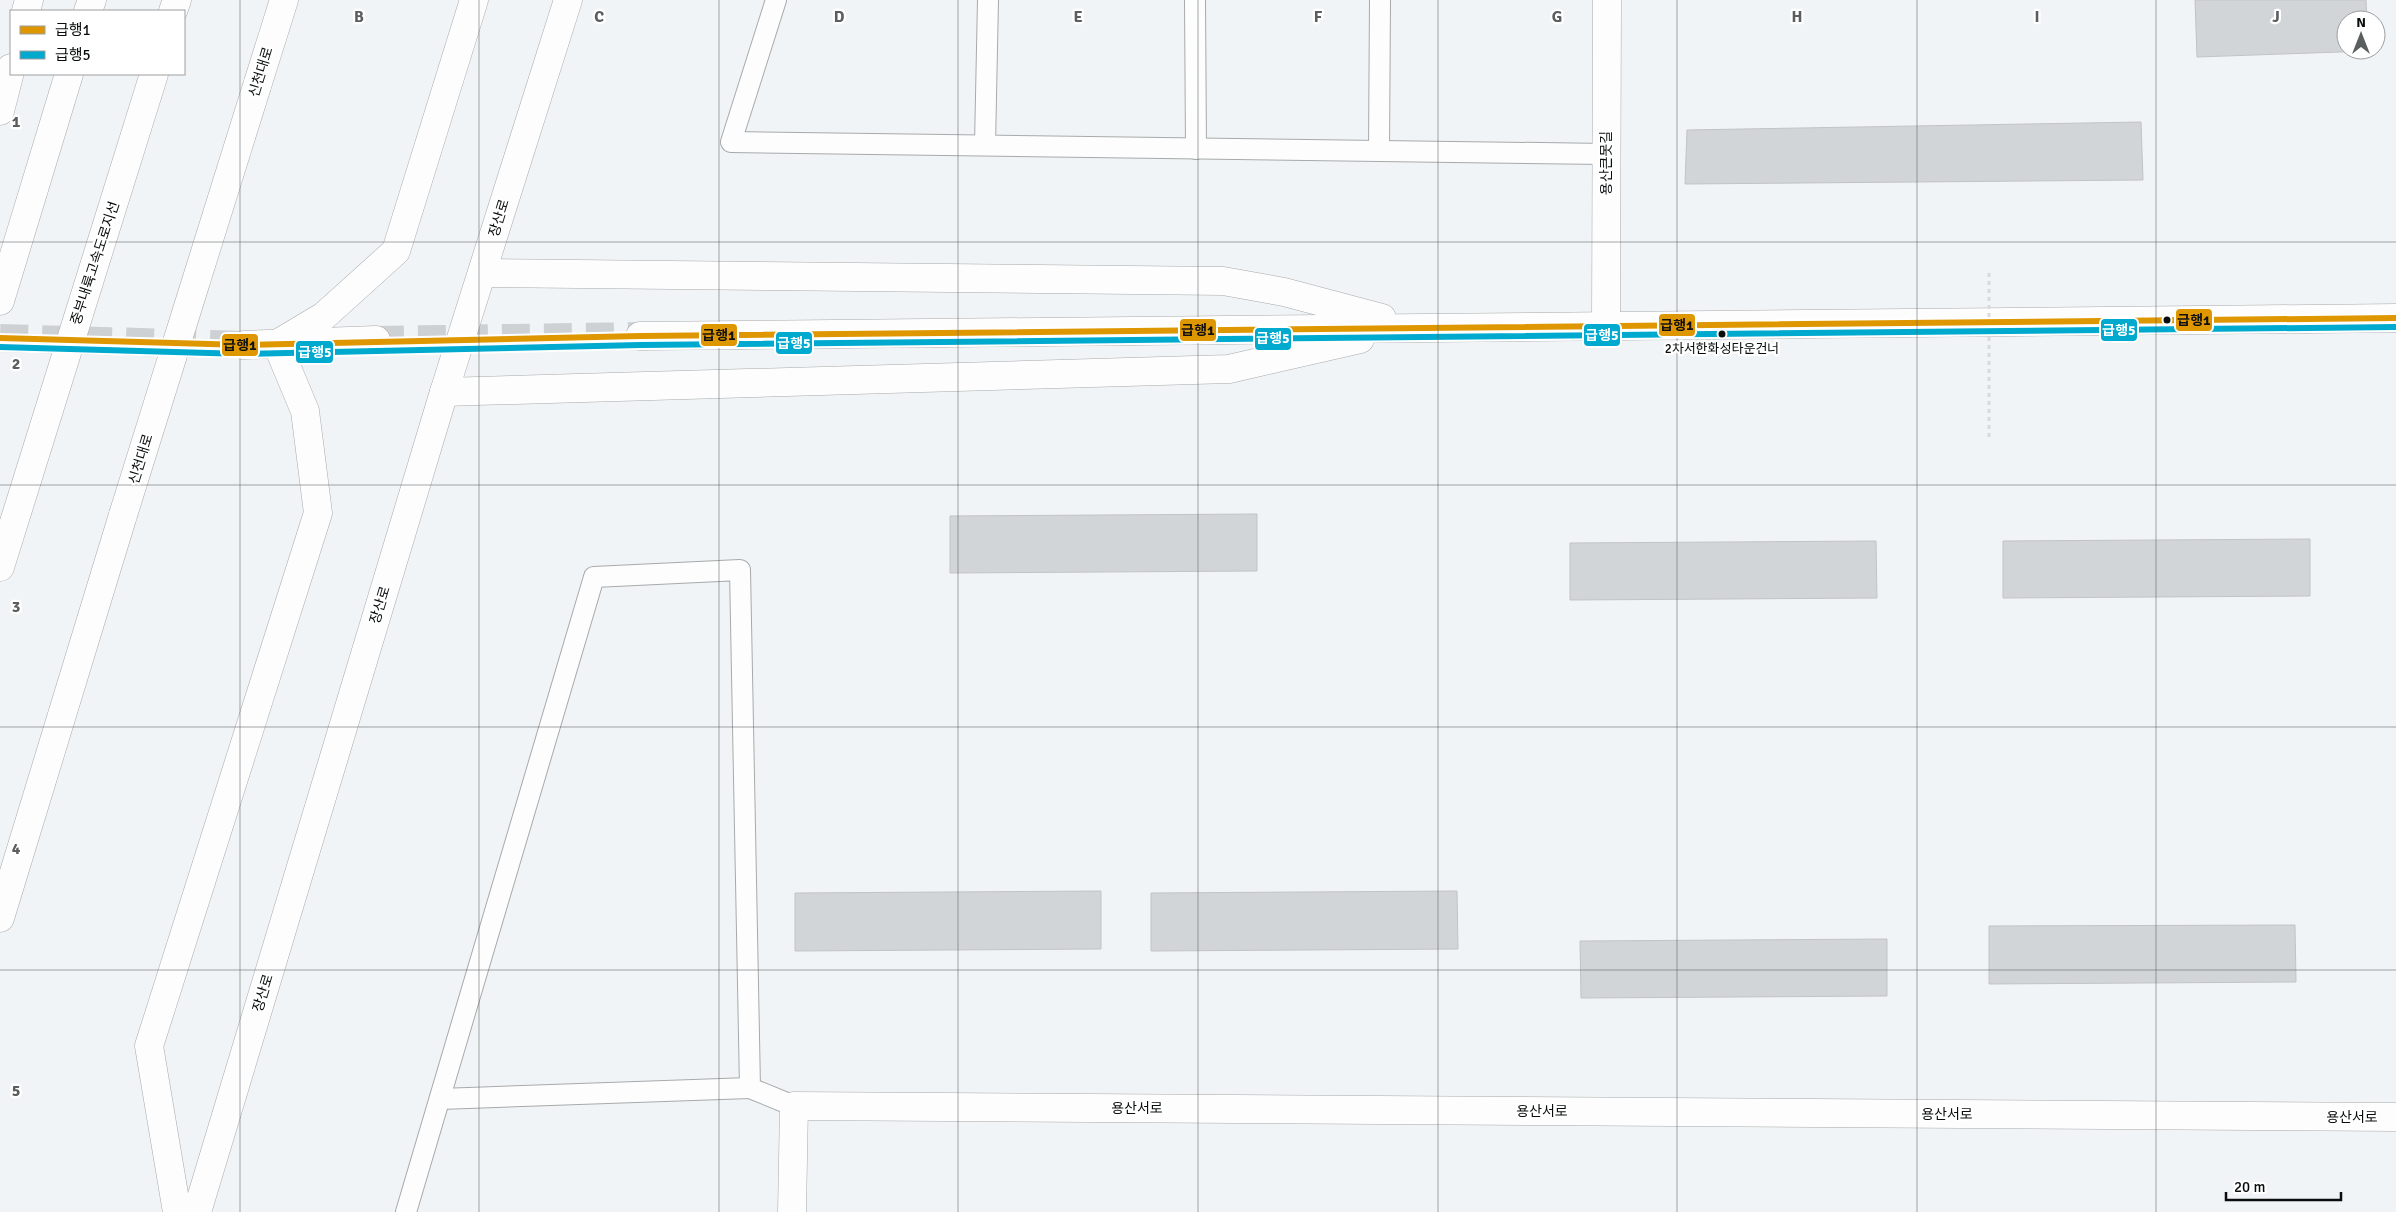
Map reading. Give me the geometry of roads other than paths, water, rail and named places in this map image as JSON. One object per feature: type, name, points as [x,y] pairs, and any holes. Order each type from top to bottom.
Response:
[{"type":"main road","name":"신천대로","points":[[0,918],[123,515],[284,0]]},
{"type":"main road","points":[[278,344],[324,316],[396,251],[474,0]]},
{"type":"main road","name":"장산로","points":[[198,1212],[444,392],[568,0]]},
{"type":"main road","name":"용산큰못길","points":[[1606,325],[1607,0]]},
{"type":"main road","points":[[0,111],[10,72]]},
{"type":"main road","points":[[0,301],[69,75]]},
{"type":"main road","name":"중부내륙고속도로지선","points":[[0,567],[154,75]]},
{"type":"main road","points":[[482,273],[1223,281],[1284,292],[1415,327]]},
{"type":"main road","points":[[640,336],[2396,318]]},
{"type":"main road","points":[[444,392],[1229,369],[1415,327]]},
{"type":"main road","points":[[244,345],[376,340]]},
{"type":"main road","points":[[177,1212],[149,1046],[318,512],[304,411],[278,344]]},
{"type":"main road","points":[[792,1212],[794,1106]]},
{"type":"main road","name":"용산서로","points":[[794,1106],[2396,1117]]},
{"type":"lane","points":[[776,0],[730,142],[1606,154]]},
{"type":"lane","points":[[985,145],[988,0]]},
{"type":"lane","points":[[1195,0],[1196,148]]},
{"type":"lane","points":[[1379,150],[1380,0]]},
{"type":"lane","points":[[406,1212],[594,576],[740,570],[750,1088]]},
{"type":"lane","points":[[440,1099],[750,1088],[794,1106]]},
{"type":"tunnel","points":[[376,340],[640,336]]},
{"type":"tunnel","points":[[0,338],[244,345]]},
{"type":"place","name":"2차서한화성타운건너","points":[[1722,334]]}]
